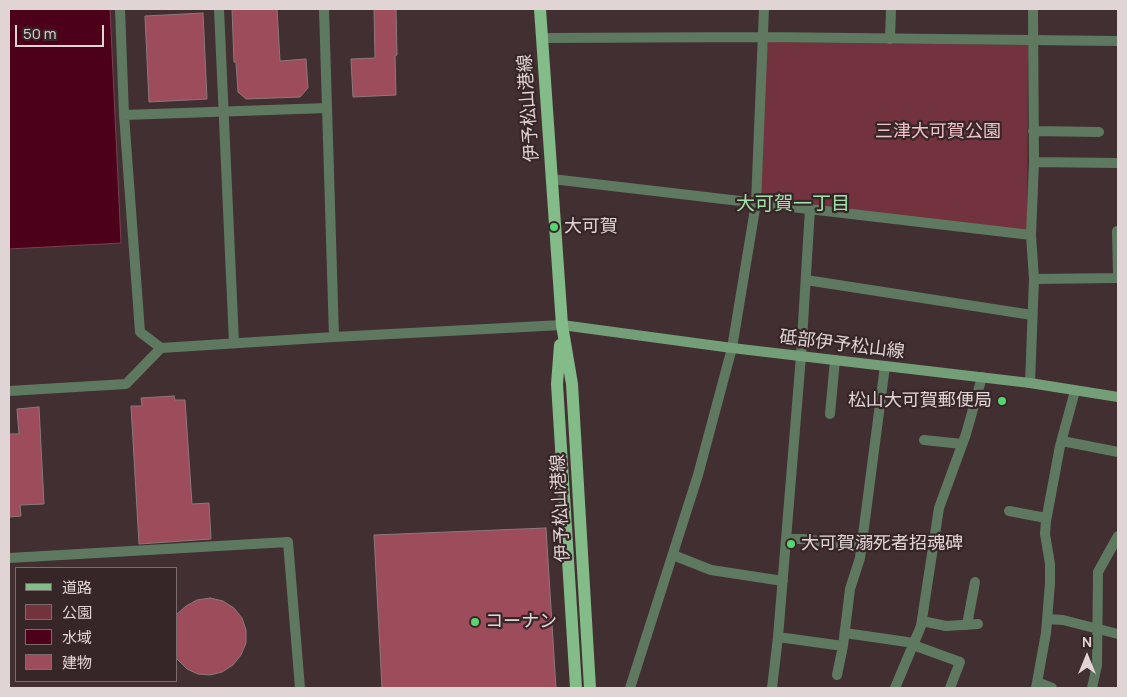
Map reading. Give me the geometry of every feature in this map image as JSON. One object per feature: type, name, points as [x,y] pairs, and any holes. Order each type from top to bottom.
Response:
[{"type":"main road","name":"伊予松山港線","points":[[540,9],[562,325],[572,384],[590,688]]},
{"type":"main road","name":"伊予松山港線","points":[[562,325],[557,384],[576,688]]},
{"type":"main road","name":"砥部伊予松山線","points":[[562,325],[732,348],[1030,383],[1118,397]]},
{"type":"street","points":[[120,9],[124,115],[140,332],[161,348],[562,325]]},
{"type":"street","points":[[219,9],[234,343]]},
{"type":"street","points":[[324,9],[334,337]]},
{"type":"street","points":[[630,688],[698,475],[732,348],[756,203],[764,9]]},
{"type":"street","points":[[890,9],[890,39]]},
{"type":"street","points":[[1030,383],[1034,279],[1031,236],[1034,162],[1033,9]]},
{"type":"street","points":[[542,38],[763,37],[1118,41]]},
{"type":"street","points":[[124,115],[327,108]]},
{"type":"street","points":[[1033,131],[1099,132]]},
{"type":"street","points":[[1034,162],[1118,162]]},
{"type":"street","points":[[552,179],[1031,236]]},
{"type":"street","points":[[772,688],[783,581],[801,356],[810,209]]},
{"type":"street","points":[[1034,279],[1118,277],[1117,231]]},
{"type":"street","points":[[806,280],[1032,315]]},
{"type":"street","points":[[9,391],[126,384],[161,348]]},
{"type":"street","points":[[830,414],[835,360]]},
{"type":"street","points":[[837,675],[843,646],[850,589],[862,546],[885,366]]},
{"type":"street","points":[[896,688],[922,621],[939,508],[962,444],[982,377]]},
{"type":"street","points":[[1052,688],[1037,685],[1047,619],[1050,583],[1050,564],[1045,534],[1046,518],[1062,441],[1075,391]]},
{"type":"street","points":[[924,440],[962,444]]},
{"type":"street","points":[[1062,441],[1118,452]]},
{"type":"street","points":[[1009,512],[1046,518]]},
{"type":"street","points":[[1092,688],[1097,665],[1098,572],[1118,536]]},
{"type":"street","points":[[786,539],[804,538],[862,546]]},
{"type":"street","points":[[9,558],[288,542],[300,688]]},
{"type":"street","points":[[674,554],[711,570],[783,581]]},
{"type":"street","points":[[922,621],[946,626],[972,624],[975,582]]},
{"type":"street","points":[[1047,619],[1063,620],[1118,634]]},
{"type":"street","points":[[845,632],[914,644],[960,662],[950,688]]},
{"type":"street","points":[[778,637],[843,646]]},
{"type":"green space","name":"三津大可賀公園","points":[[766,42],[1028,45],[1027,232],[760,200]]},
{"type":"water","points":[[9,9],[110,9],[121,243],[9,249]]},
{"type":"building","points":[[232,9],[277,9],[280,61],[306,59],[308,88],[300,97],[246,99],[238,92],[236,62],[234,62]]},
{"type":"building","points":[[374,9],[396,9],[396,95],[353,97],[351,59],[375,58]]},
{"type":"building","points":[[203,13],[207,99],[149,102],[145,16]]},
{"type":"building","points":[[174,396],[175,400],[185,400],[192,504],[209,503],[211,539],[139,544],[131,406],[142,406],[141,398]]},
{"type":"building","points":[[39,407],[44,504],[20,505],[21,516],[9,517],[9,434],[19,434],[17,409]]},
{"type":"building","name":"コーナン","points":[[546,528],[556,688],[382,688],[374,535]]},
{"type":"building","points":[[210,598],[223,601],[234,608],[242,618],[246,630],[246,643],[241,655],[233,665],[222,672],[210,675],[198,674],[187,669],[178,660],[178,613],[197,600]]},
{"type":"place","name":"大可賀","points":[[554,227]]},
{"type":"place","name":"松山大可賀郵便局","points":[[1002,401]]},
{"type":"place","name":"大可賀溺死者招魂碑","points":[[791,544]]},
{"type":"place","name":"コーナン","points":[[475,622]]},
{"type":"district","name":"大可賀一丁目","points":[[793,205]]}]
